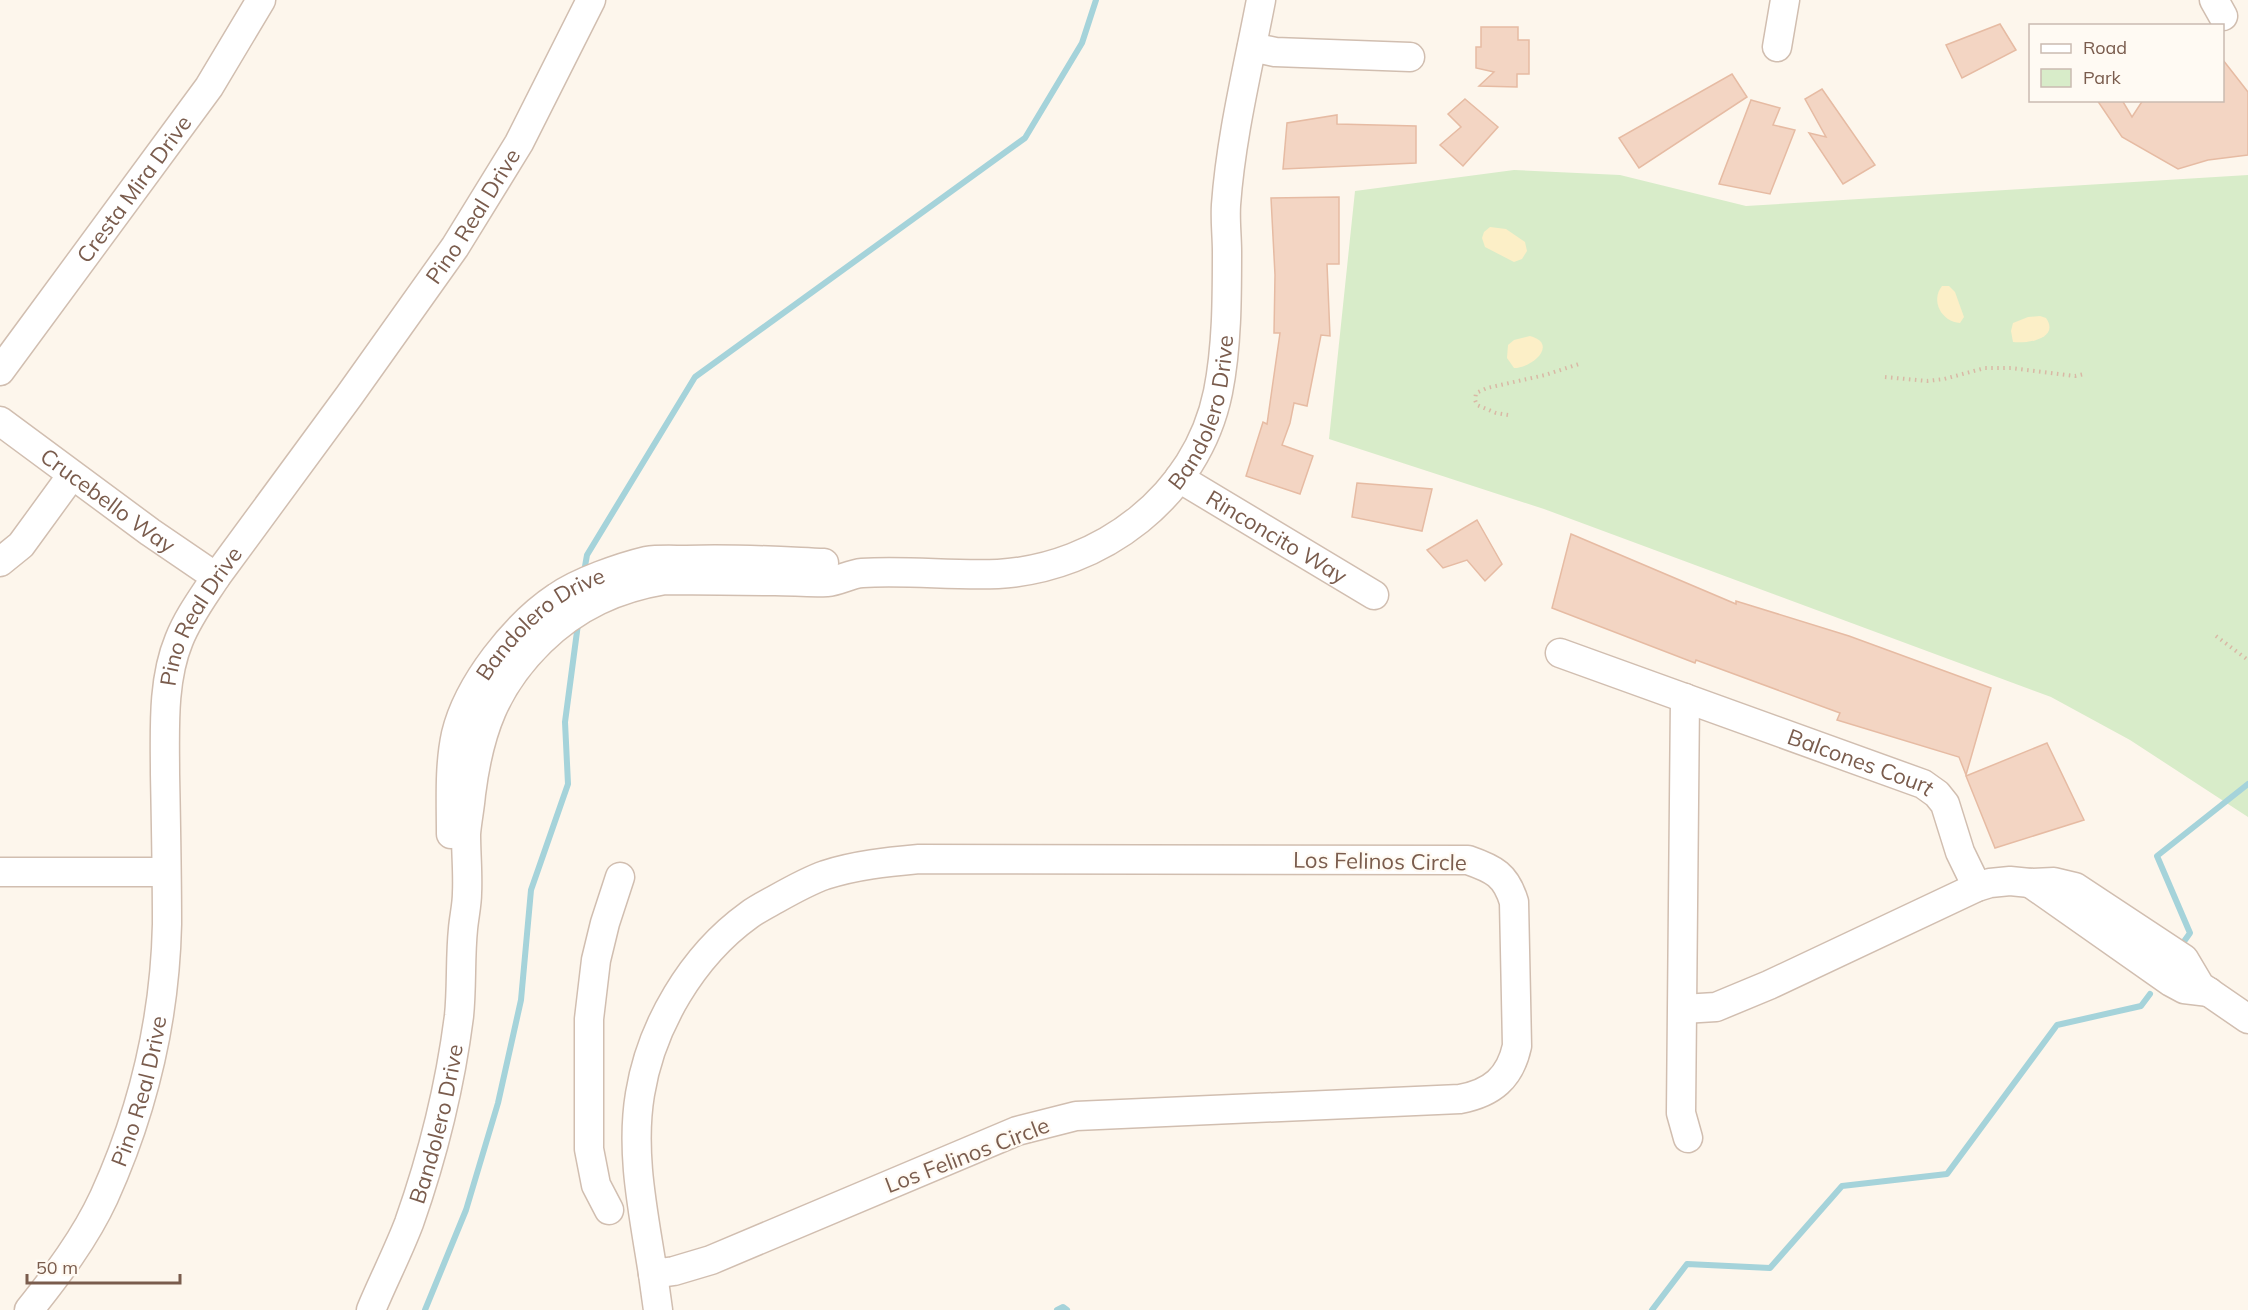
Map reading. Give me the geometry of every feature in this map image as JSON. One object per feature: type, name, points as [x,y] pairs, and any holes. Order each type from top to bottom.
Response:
[{"type":"street","name":"Cresta Mira Drive","points":[[0,372],[209,87],[261,0]]},
{"type":"street","name":"Pino Real Drive","points":[[29,1310],[59,1271],[99,1207],[135,1120],[159,1021],[167,926],[165,717],[172,663],[183,632],[216,577],[349,396],[454,247],[519,143],[591,0]]},
{"type":"street","name":"Bandolero Drive","points":[[371,1310],[408,1225],[428,1166],[442,1113],[459,1014],[463,929],[452,910],[451,792],[468,739],[464,710],[480,679],[497,654],[534,616],[558,596],[603,574],[656,571],[724,559],[827,563],[860,573],[998,574],[1036,569],[1070,560],[1097,548],[1143,517],[1168,493],[1179,478],[1198,446],[1213,413],[1223,351],[1227,255],[1226,208],[1229,178],[1235,129],[1262,0]]},
{"type":"street","points":[[1777,47],[1785,0]]},
{"type":"street","points":[[1252,47],[1275,52],[1410,57]]},
{"type":"street","name":"Crucebello Way","points":[[0,421],[150,532],[216,577]]},
{"type":"street","points":[[0,562],[21,545],[72,475]]},
{"type":"street","name":"Rinconcito Way","points":[[1179,478],[1374,595]]},
{"type":"street","name":"Balcones Court","points":[[1560,653],[1923,784],[1937,794],[1945,804],[1960,852],[1977,887]]},
{"type":"street","points":[[1685,698],[1681,1113],[1688,1138]]},
{"type":"street","name":"Los Felinos Circle","points":[[653,1274],[674,1271],[711,1260],[1017,1131],[1054,1120],[1076,1116],[1460,1099],[1483,1093],[1499,1082],[1513,1062],[1516,1046],[1515,914],[1510,889],[1496,873],[1468,860],[919,859],[867,864],[824,875],[800,885],[759,909],[732,929],[706,954],[675,999],[654,1041],[640,1094],[637,1149],[642,1204],[658,1310]]},
{"type":"street","points":[[0,872],[166,872]]},
{"type":"street","points":[[620,877],[605,922],[596,960],[589,1019],[590,1149],[603,1211],[642,1204]]},
{"type":"street","points":[[1683,1010],[1716,1007],[1769,985],[1977,887],[2010,881],[2054,882],[2075,887],[2152,954],[2184,959],[2195,980],[2248,1019]]},
{"type":"path","points":[[1508,415],[1477,405],[1476,393],[1487,388],[1545,375],[1579,364]]},
{"type":"path","points":[[1885,377],[1927,381],[1985,368],[2011,368],[2075,376],[2084,374]]},
{"type":"path","points":[[2216,636],[2248,660]]},
{"type":"green space","points":[[1514,170],[1620,175],[1746,206],[2248,175],[2248,817],[2130,740],[2051,697],[1544,509],[1329,439],[1355,191]]},
{"type":"sand","points":[[1490,227],[1506,229],[1525,242],[1527,251],[1522,259],[1514,262],[1485,247],[1482,238],[1484,232]]},
{"type":"sand","points":[[1942,286],[1949,286],[1955,292],[1964,317],[1960,323],[1948,319],[1940,310],[1937,298]]},
{"type":"sand","points":[[2028,317],[2046,318],[2049,325],[2046,335],[2034,341],[2013,342],[2011,331],[2013,323]]},
{"type":"sand","points":[[1530,336],[1542,344],[1540,355],[1528,364],[1514,368],[1507,358],[1508,345],[1514,340]]},
{"type":"building","points":[[2000,24],[2016,50],[1962,78],[1946,45]]},
{"type":"building","points":[[1481,27],[1518,27],[1518,40],[1529,40],[1529,74],[1517,74],[1517,87],[1479,86],[1494,72],[1476,68],[1476,47],[1481,47]]},
{"type":"building","points":[[2224,61],[2248,92],[2248,155],[2208,160],[2178,169],[2122,137],[2098,102],[2123,102],[2132,117],[2142,102],[2224,102]]},
{"type":"building","points":[[1732,74],[1747,97],[1639,168],[1619,138]]},
{"type":"building","points":[[1822,89],[1875,165],[1843,184],[1809,133],[1826,137],[1805,99]]},
{"type":"building","points":[[1465,99],[1498,127],[1463,166],[1440,145],[1461,127],[1448,114]]},
{"type":"building","points":[[1751,100],[1780,108],[1773,125],[1795,130],[1770,194],[1719,184]]},
{"type":"building","points":[[1337,115],[1337,124],[1416,126],[1416,163],[1283,169],[1287,123]]},
{"type":"building","points":[[1339,197],[1339,264],[1327,264],[1330,336],[1321,335],[1307,406],[1294,403],[1282,445],[1313,456],[1300,494],[1246,476],[1263,422],[1267,424],[1280,333],[1274,333],[1275,275],[1271,198]]},
{"type":"building","points":[[1357,483],[1432,489],[1422,531],[1352,517]]},
{"type":"building","points":[[1477,520],[1502,564],[1485,581],[1467,560],[1443,568],[1427,550]]},
{"type":"building","points":[[1571,534],[1736,604],[1736,601],[1849,636],[1991,688],[1966,775],[1959,757],[1837,720],[1840,713],[1696,660],[1695,663],[1552,608]]},
{"type":"building","points":[[2047,743],[2084,820],[1995,848],[1966,776]]},
{"type":"waterway","points":[[584,572],[587,555],[695,377],[1025,138],[1082,43],[1096,0]]},
{"type":"waterway","points":[[425,1310],[466,1210],[498,1103],[521,1000],[531,890],[568,784],[565,722],[578,624]]},
{"type":"waterway","points":[[2180,947],[2190,933],[2157,856],[2248,784]]},
{"type":"waterway","points":[[1652,1310],[1687,1264],[1770,1268],[1842,1186],[1947,1174],[2057,1025],[2141,1006],[2150,994]]},
{"type":"waterway","points":[[1057,1310],[1063,1307],[1067,1310]]}]
